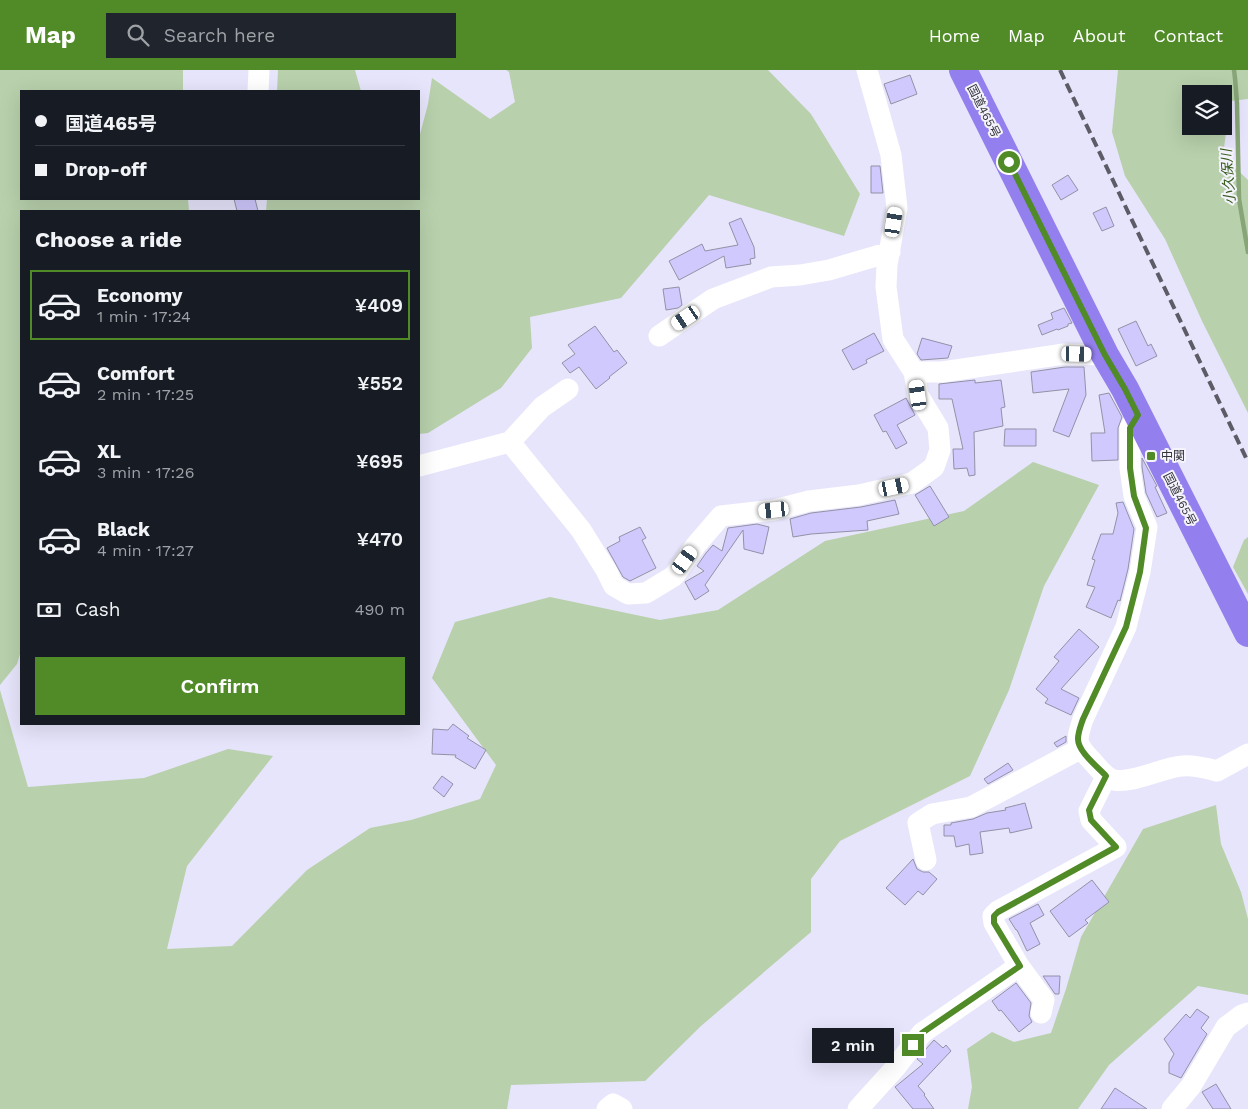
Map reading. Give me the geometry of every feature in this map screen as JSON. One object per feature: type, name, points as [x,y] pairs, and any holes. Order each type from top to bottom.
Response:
[{"type":"highway","name":"国道465号","points":[[964,70],[1105,355],[1125,389],[1248,633]]},
{"type":"street","points":[[258,90],[259,70]]},
{"type":"street","points":[[510,442],[581,530],[614,586],[628,594],[646,593],[674,576],[696,545],[721,516],[774,510],[809,500],[859,495],[912,483],[934,467],[940,450],[938,428],[918,395],[914,372],[893,339],[886,287],[887,265],[897,208],[891,155],[867,70]]},
{"type":"street","points":[[659,336],[713,299],[771,277],[829,270],[890,252]]},
{"type":"street","points":[[914,372],[942,372],[1064,354],[1105,355]]},
{"type":"street","points":[[420,466],[510,442],[542,407],[568,389]]},
{"type":"street","points":[[1138,415],[1130,428],[1130,468],[1134,496],[1146,528],[1140,572],[1126,627],[1083,719],[1078,740],[1080,749],[1106,776],[1114,780],[1124,780],[1182,766],[1201,767],[1217,771],[1248,754]]},
{"type":"street","points":[[926,860],[918,823],[932,814],[971,806],[1080,749]]},
{"type":"street","points":[[1041,1013],[1044,1000],[1020,966],[994,923],[994,916],[998,912],[1116,847],[1091,820],[1089,810],[1106,776]]},
{"type":"street","points":[[858,1109],[895,1068],[922,1033],[1020,966]]},
{"type":"street","points":[[1172,1109],[1191,1086],[1226,1027],[1242,1015],[1248,1013]]},
{"type":"street","points":[[607,1109],[613,1104],[622,1109]]},
{"type":"green space","points":[[0,70],[183,70],[183,90],[20,90],[20,200],[188,200],[189,210],[20,210],[20,654],[17,664],[0,685]]},
{"type":"green space","points":[[278,70],[355,70],[361,90],[277,90]]},
{"type":"green space","points":[[506,70],[768,70],[811,114],[860,194],[844,236],[709,195],[621,298],[530,317],[532,348],[501,388],[428,433],[420,434],[420,210],[266,210],[267,200],[420,200],[420,134],[428,104],[432,78],[490,119],[515,102],[509,72]]},
{"type":"green space","points":[[1118,70],[1248,70],[1248,99],[1232,101],[1232,85],[1182,85],[1182,135],[1226,135],[1223,156],[1248,180],[1248,413],[1202,321],[1165,239],[1125,176],[1112,132]]},
{"type":"green space","points":[[1033,462],[1099,485],[1044,586],[1009,690],[970,776],[840,841],[811,879],[811,932],[701,1026],[645,1081],[511,1085],[507,1109],[0,1109],[0,690],[28,787],[144,778],[228,749],[273,756],[187,866],[167,949],[232,946],[307,870],[370,828],[411,820],[480,799],[496,765],[432,678],[455,622],[550,597],[660,620],[718,610],[825,541],[964,511]]},
{"type":"green space","points":[[1248,537],[1248,594],[1233,567],[1244,540]]},
{"type":"green space","points":[[1216,805],[1221,844],[1241,892],[1248,919],[1248,995],[1198,986],[1109,1065],[1078,1109],[968,1109],[972,1087],[967,1049],[992,1032],[1014,1042],[1051,1033],[1081,937],[1143,829]]},
{"type":"building","points":[[910,75],[917,94],[891,104],[884,84]]},
{"type":"building","points":[[871,166],[880,166],[883,193],[871,193]]},
{"type":"building","points":[[1068,175],[1078,190],[1061,200],[1052,185]]},
{"type":"building","points":[[234,200],[255,200],[258,210],[237,210]]},
{"type":"building","points":[[1106,207],[1114,226],[1102,231],[1093,213]]},
{"type":"building","points":[[741,218],[754,247],[755,258],[750,259],[751,264],[726,268],[724,256],[679,280],[669,261],[702,244],[705,251],[738,245],[729,223]]},
{"type":"building","points":[[679,287],[682,305],[678,308],[666,310],[663,289]]},
{"type":"building","points":[[1064,308],[1072,323],[1042,335],[1038,325],[1053,319],[1051,313]]},
{"type":"building","points":[[1136,321],[1148,346],[1151,344],[1157,356],[1136,366],[1118,329]]},
{"type":"building","points":[[595,326],[614,352],[617,350],[627,363],[596,389],[579,367],[570,373],[562,363],[575,354],[568,345]]},
{"type":"building","points":[[874,333],[884,351],[866,360],[867,363],[853,370],[842,350]]},
{"type":"building","points":[[922,338],[952,346],[948,358],[921,360],[917,354]]},
{"type":"building","points":[[1065,367],[1084,367],[1086,395],[1069,437],[1053,431],[1069,389],[1033,393],[1031,372]]},
{"type":"building","points":[[975,380],[975,383],[1001,380],[1005,407],[1001,408],[1003,426],[974,432],[975,475],[969,476],[967,468],[954,469],[953,449],[963,449],[952,399],[939,399],[939,384]]},
{"type":"building","points":[[1109,393],[1122,417],[1118,428],[1118,460],[1092,461],[1091,433],[1105,433],[1099,395]]},
{"type":"building","points":[[906,398],[915,415],[897,425],[907,443],[896,449],[886,431],[883,432],[874,415]]},
{"type":"building","points":[[1005,429],[1036,429],[1036,446],[1004,446]]},
{"type":"building","points":[[1142,458],[1157,486],[1155,487],[1167,513],[1157,517],[1146,493]]},
{"type":"building","points":[[930,486],[949,517],[934,526],[915,495]]},
{"type":"building","points":[[895,500],[899,514],[867,521],[868,530],[793,537],[790,519],[811,513],[861,507]]},
{"type":"building","points":[[1123,502],[1134,529],[1128,569],[1120,601],[1118,600],[1111,618],[1086,607],[1095,587],[1087,585],[1095,560],[1092,559],[1101,534],[1113,534],[1118,513],[1116,503]]},
{"type":"building","points":[[757,524],[769,527],[763,554],[744,549],[743,530],[705,585],[709,591],[695,600],[685,582],[704,571],[697,566],[706,553],[713,545],[722,551],[728,528]]},
{"type":"building","points":[[640,527],[646,538],[642,540],[656,568],[630,581],[623,577],[607,548],[620,541],[619,537]]},
{"type":"building","points":[[1079,629],[1099,647],[1061,689],[1079,698],[1071,715],[1045,703],[1048,699],[1036,689],[1059,661],[1054,657]]},
{"type":"building","points":[[453,724],[469,736],[467,738],[486,750],[475,769],[455,757],[456,755],[432,754],[433,729],[448,730]]},
{"type":"building","points":[[1066,736],[1066,742],[1057,747],[1054,743]]},
{"type":"building","points":[[1008,763],[1013,770],[988,784],[984,779]]},
{"type":"building","points":[[442,776],[453,784],[444,797],[433,788]]},
{"type":"building","points":[[1025,803],[1032,828],[1010,833],[1009,828],[980,832],[983,853],[970,855],[969,844],[956,847],[954,836],[944,836],[944,825],[951,825],[951,823],[973,819],[987,813],[1006,810],[1005,808]]},
{"type":"building","points":[[913,859],[917,869],[929,872],[937,879],[923,895],[918,891],[905,905],[886,888]]},
{"type":"building","points":[[1092,880],[1109,902],[1085,920],[1088,923],[1069,937],[1050,911]]},
{"type":"building","points":[[1038,904],[1044,915],[1030,923],[1040,944],[1027,951],[1017,930],[1009,919]]},
{"type":"building","points":[[1043,976],[1060,976],[1059,994],[1055,994]]},
{"type":"building","points":[[1016,983],[1031,1003],[1029,1016],[1032,1022],[1019,1032],[992,1001]]},
{"type":"building","points":[[1197,1009],[1209,1017],[1201,1028],[1207,1034],[1181,1078],[1169,1073],[1169,1063],[1174,1054],[1164,1039],[1186,1014],[1190,1018]]},
{"type":"building","points":[[934,1040],[943,1048],[946,1045],[951,1051],[918,1086],[934,1109],[913,1109],[895,1087],[923,1064],[917,1059]]},
{"type":"building","points":[[1216,1084],[1231,1109],[1213,1109],[1202,1092]]},
{"type":"building","points":[[1115,1088],[1147,1109],[1101,1109]]},
{"type":"waterway","name":"小久保川","points":[[1234,70],[1237,103],[1239,199],[1248,252]]},
{"type":"railway","points":[[1060,70],[1248,462]]},
{"type":"place","name":"中関","points":[[1151,456]]},
{"type":"route","points":[[913,1045],[922,1033],[1020,966],[994,923],[994,916],[998,912],[1116,847],[1091,820],[1089,810],[1106,776],[1080,749],[1078,740],[1083,719],[1126,627],[1140,572],[1146,528],[1134,496],[1130,468],[1130,428],[1138,415],[1105,355],[1009,162]]}]
